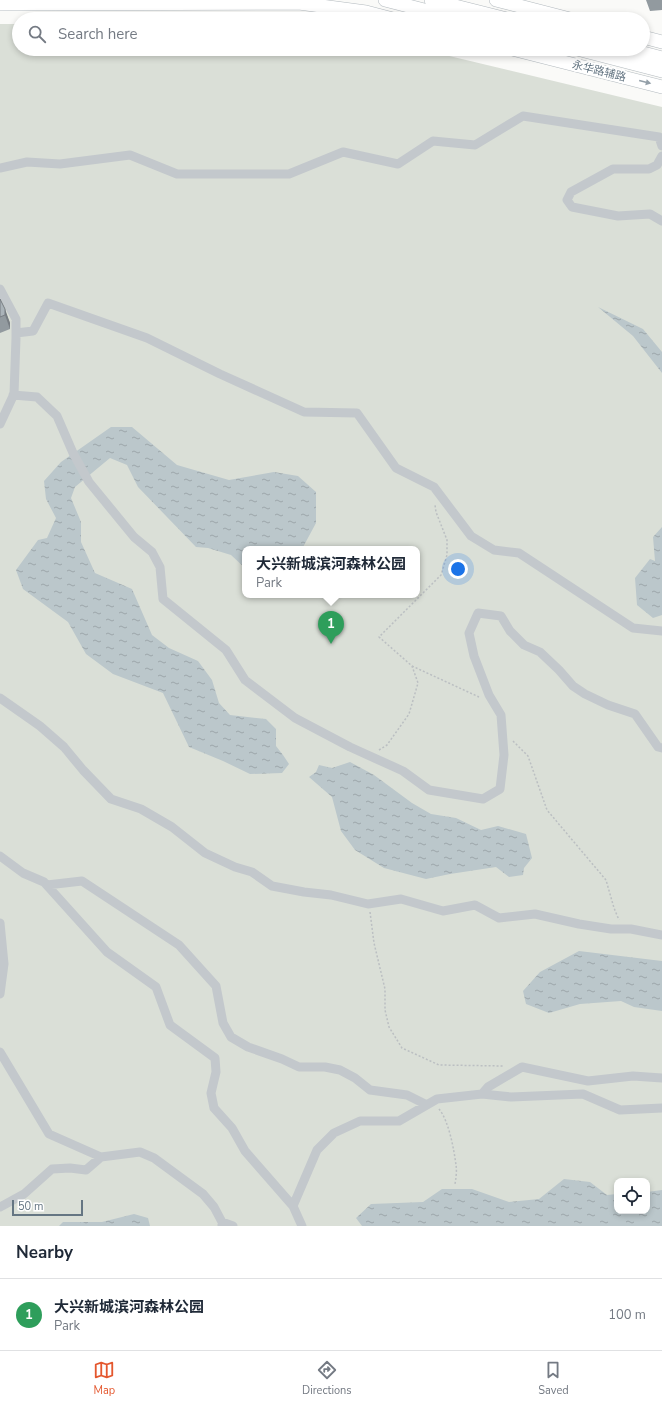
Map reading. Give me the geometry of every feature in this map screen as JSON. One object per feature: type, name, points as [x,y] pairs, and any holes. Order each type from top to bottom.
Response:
[{"type":"street","points":[[385,0],[432,12]]},
{"type":"street","points":[[431,0],[479,12]]},
{"type":"street","points":[[496,0],[543,12]]},
{"type":"street","points":[[0,4],[299,3],[366,12]]},
{"type":"street","points":[[650,39],[662,42]]},
{"type":"street","points":[[650,55],[662,58]]},
{"type":"street","name":"永华路辅路","points":[[540,56],[662,87]]},
{"type":"street","points":[[604,56],[662,71]]},
{"type":"street","points":[[0,168],[28,162],[60,164],[130,155],[177,174],[289,174],[343,152],[398,164],[433,141],[475,145],[523,116],[659,137],[662,146]]},
{"type":"street","points":[[662,156],[657,165],[649,169],[613,169],[571,192],[567,200],[572,207],[618,216],[650,214],[662,222]]},
{"type":"street","points":[[0,289],[16,318],[13,395],[0,424]]},
{"type":"street","points":[[16,333],[33,331],[48,303],[147,338],[220,374],[304,412],[357,413],[396,468],[434,487],[471,536],[494,550],[519,553],[634,628],[662,631]]},
{"type":"street","points":[[13,395],[36,397],[57,416],[73,453],[89,482],[134,538],[152,552],[160,567],[163,599],[226,650],[245,680],[295,718],[350,747],[403,771],[429,790],[483,799],[500,789],[504,755],[501,715],[489,695],[474,656],[469,633],[478,613],[501,616],[510,631],[524,645],[540,652],[573,686],[585,694],[608,705],[635,714],[658,747],[662,748]]},
{"type":"street","points":[[0,698],[40,726],[59,743],[111,799],[141,809],[172,828],[205,853],[235,867],[252,872],[272,886],[331,895],[367,903],[401,899],[443,911],[475,905],[499,918],[535,914],[605,928],[631,929],[662,935]]},
{"type":"street","points":[[0,856],[23,873],[44,882],[107,952],[156,987],[170,1025],[215,1058],[216,1072],[211,1093],[214,1108],[232,1128],[245,1151],[293,1206],[302,1226]]},
{"type":"street","points":[[47,885],[82,881],[179,945],[216,986],[223,1023],[231,1037],[248,1047],[282,1059],[299,1067],[325,1067],[340,1070],[355,1078],[370,1090],[407,1095],[429,1103]]},
{"type":"street","points":[[0,923],[4,964],[0,994]]},
{"type":"street","points":[[0,1052],[49,1134],[101,1157],[140,1152],[154,1158],[203,1194],[214,1207],[222,1224],[233,1226]]},
{"type":"street","points":[[482,1094],[488,1086],[522,1067],[588,1081],[634,1076],[662,1078]]},
{"type":"street","points":[[293,1206],[317,1150],[334,1133],[360,1121],[399,1121],[438,1099],[482,1094],[511,1097],[582,1094],[620,1110],[662,1108]]},
{"type":"street","points":[[0,1206],[24,1194],[52,1169],[70,1168],[86,1170],[101,1157]]},
{"type":"path","points":[[420,595],[440,575],[447,555],[447,540],[436,512],[434,487]]},
{"type":"path","points":[[417,598],[379,637],[412,666],[495,704]]},
{"type":"path","points":[[378,750],[387,745],[409,714],[418,683],[412,666]]},
{"type":"path","points":[[502,731],[528,756],[547,810],[606,880],[614,908],[623,929]]},
{"type":"path","points":[[367,903],[372,916],[374,943],[385,989],[385,1010],[389,1027],[402,1048],[439,1065],[522,1067]]},
{"type":"path","points":[[429,1103],[444,1115],[456,1166],[455,1184]]},
{"type":"shaded area","points":[[0,24],[12,24],[12,56],[449,56],[662,107],[662,1226],[0,1226]]},
{"type":"water","points":[[598,307],[643,329],[662,352],[662,373],[633,336]]},
{"type":"water","points":[[111,427],[132,427],[177,465],[229,480],[274,472],[298,476],[316,492],[316,523],[304,546],[242,546],[242,565],[231,555],[208,548],[196,547],[138,487],[127,465],[110,458],[75,487],[71,498],[81,522],[81,542],[95,573],[132,589],[152,635],[169,648],[198,661],[212,680],[219,703],[230,715],[266,719],[276,729],[276,746],[289,764],[282,773],[250,774],[189,747],[163,693],[113,674],[86,654],[68,622],[23,589],[16,570],[38,540],[47,538],[56,518],[46,499],[44,481],[61,462]]},
{"type":"water","points":[[662,527],[662,615],[653,618],[637,605],[635,578],[650,559],[655,561],[653,537]]},
{"type":"water","points":[[350,762],[374,775],[412,803],[431,814],[456,818],[481,830],[498,826],[526,834],[532,858],[524,868],[523,875],[509,877],[496,867],[426,879],[384,868],[355,850],[341,831],[332,797],[309,777],[316,772],[319,765],[332,768]]},
{"type":"water","points":[[579,951],[662,961],[662,1011],[634,1007],[621,1001],[580,1004],[549,1013],[526,1004],[523,991],[540,972]]},
{"type":"water","points":[[564,1179],[590,1182],[607,1195],[614,1194],[614,1214],[650,1214],[650,1192],[662,1190],[662,1226],[362,1226],[356,1218],[371,1204],[423,1202],[442,1189],[472,1189],[509,1202],[539,1199]]},
{"type":"water","points":[[134,1214],[148,1218],[150,1226],[59,1226],[63,1222],[102,1222]]},
{"type":"building","points":[[0,299],[5,309],[5,315],[0,317]]},
{"type":"place","name":"大兴新城滨河森林公园","points":[[331,644]]}]
